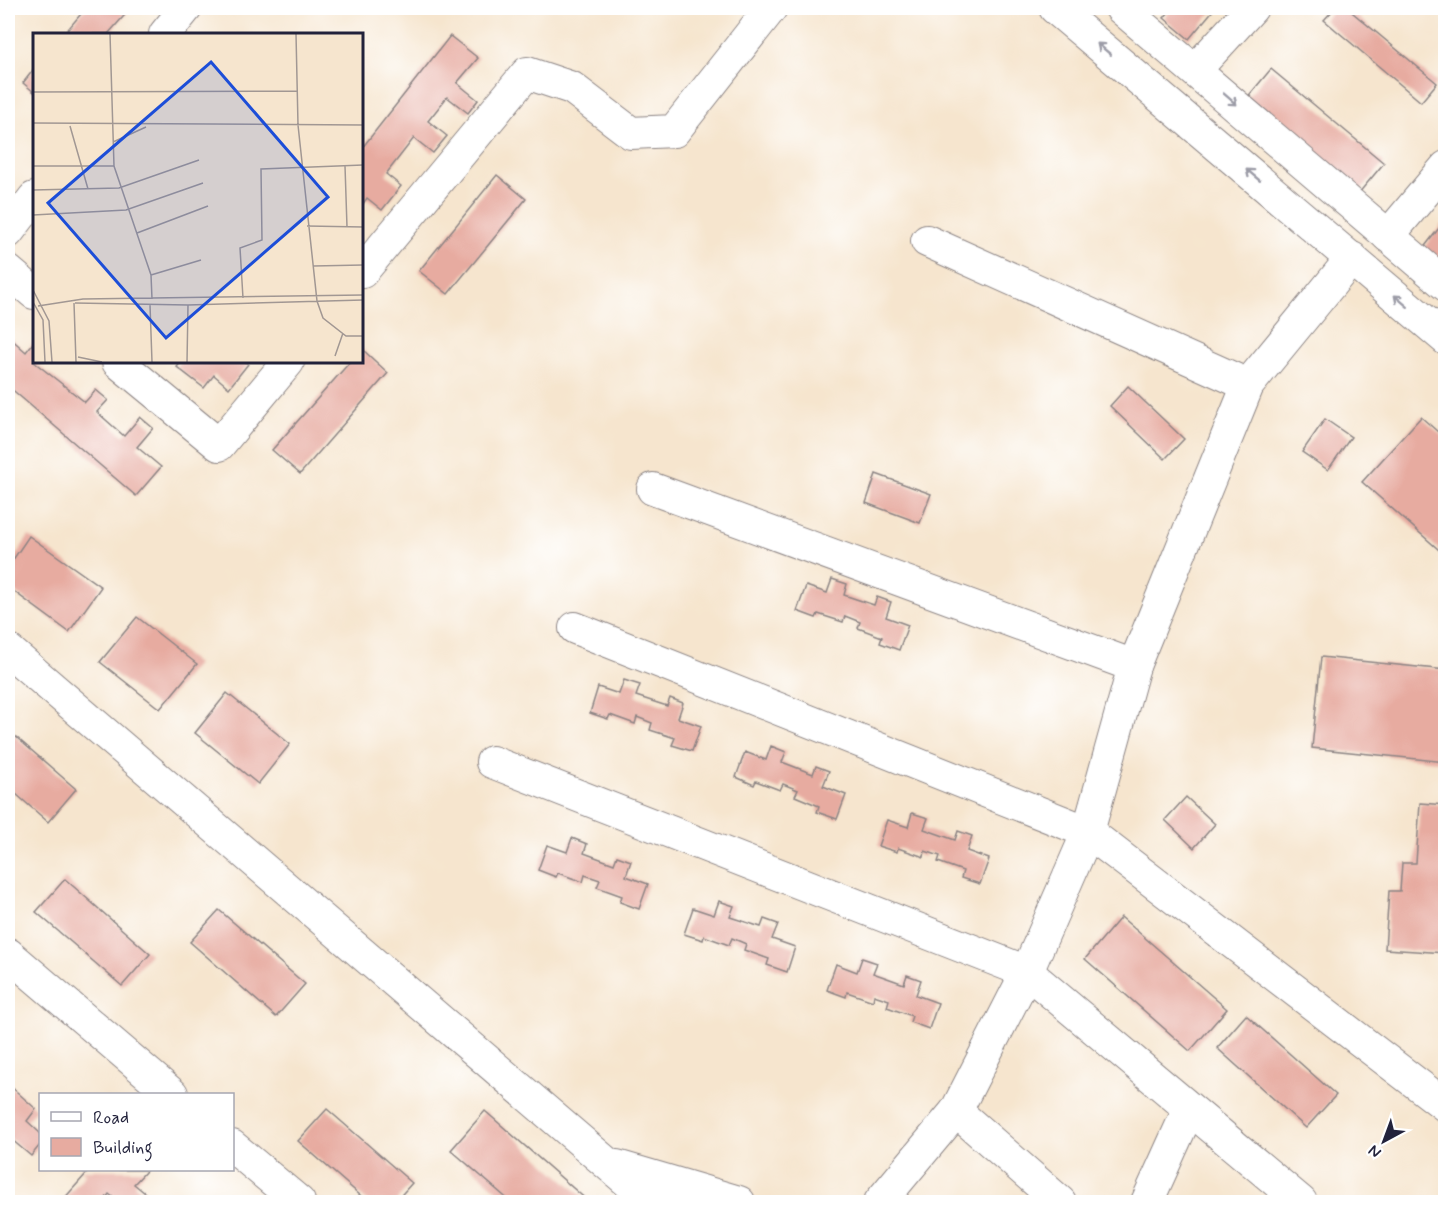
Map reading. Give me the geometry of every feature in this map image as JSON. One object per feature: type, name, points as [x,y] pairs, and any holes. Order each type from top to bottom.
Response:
[{"type":"street","points":[[166,33],[186,8]]},
{"type":"street","points":[[363,271],[527,73],[572,88],[631,133],[674,131],[771,8]]},
{"type":"street","points":[[1055,8],[1446,339]]},
{"type":"street","points":[[1121,8],[1196,69],[1446,285]]},
{"type":"street","points":[[1196,69],[1252,8]]},
{"type":"street","points":[[1388,236],[1446,167]]},
{"type":"street","points":[[8,232],[33,199]]},
{"type":"street","points":[[927,241],[1248,385]]},
{"type":"street","points":[[880,1203],[956,1111],[1027,972],[1088,832],[1134,666],[1248,385],[1352,258]]},
{"type":"street","points":[[8,271],[33,292]]},
{"type":"street","points":[[119,363],[219,445],[287,363]]},
{"type":"street","points":[[653,489],[1134,666]]},
{"type":"street","points":[[575,628],[1088,832],[1446,1106]]},
{"type":"street","points":[[8,650],[652,1203]]},
{"type":"street","points":[[492,762],[1027,972],[1301,1203]]},
{"type":"street","points":[[8,954],[170,1093]]},
{"type":"street","points":[[1147,1203],[1189,1109]]},
{"type":"street","points":[[956,1111],[1060,1203]]},
{"type":"street","points":[[234,1148],[299,1203]]},
{"type":"street","points":[[607,1163],[739,1203]]},
{"type":"building","points":[[86,8],[131,8],[109,33],[65,33]]},
{"type":"building","points":[[1172,8],[1215,8],[1189,39],[1164,18]]},
{"type":"building","points":[[1335,8],[1347,8],[1437,83],[1421,102],[1324,20]]},
{"type":"building","points":[[450,36],[478,58],[457,83],[478,100],[468,113],[447,97],[428,121],[447,136],[433,153],[414,138],[386,174],[401,186],[382,210],[367,198],[363,204],[363,147]]},
{"type":"building","points":[[1271,69],[1384,163],[1358,194],[1246,99]]},
{"type":"building","points":[[33,70],[33,91],[23,83]]},
{"type":"building","points":[[497,175],[526,199],[448,294],[419,271]]},
{"type":"building","points":[[1443,223],[1446,225],[1446,270],[1422,250]]},
{"type":"building","points":[[8,336],[26,352],[33,343],[33,363],[85,402],[96,390],[108,400],[97,412],[124,436],[140,417],[153,428],[137,447],[161,467],[136,496],[8,386]]},
{"type":"building","points":[[363,350],[388,373],[300,474],[272,450],[349,363],[363,363]]},
{"type":"building","points":[[180,363],[248,364],[229,388],[214,375],[204,388],[177,367]]},
{"type":"building","points":[[1128,386],[1184,439],[1165,459],[1110,406]]},
{"type":"building","points":[[1421,417],[1446,439],[1446,556],[1362,482]]},
{"type":"building","points":[[1325,419],[1351,437],[1328,470],[1302,452]]},
{"type":"building","points":[[876,474],[931,494],[920,523],[866,503]]},
{"type":"building","points":[[29,536],[101,587],[69,632],[8,587],[8,567]]},
{"type":"building","points":[[832,579],[847,584],[844,595],[874,605],[877,597],[891,602],[886,617],[908,625],[899,650],[880,643],[882,637],[858,628],[860,622],[845,616],[843,622],[818,614],[816,618],[797,611],[806,586],[827,593]]},
{"type":"building","points":[[137,617],[197,664],[160,709],[100,662]]},
{"type":"building","points":[[1321,657],[1446,670],[1446,762],[1312,748]]},
{"type":"building","points":[[624,680],[640,685],[636,696],[667,706],[670,698],[683,703],[678,718],[701,726],[692,751],[672,745],[675,738],[650,730],[652,723],[637,717],[635,724],[610,715],[608,719],[590,713],[598,687],[619,694]]},
{"type":"building","points":[[227,693],[290,744],[258,784],[195,733]]},
{"type":"building","points":[[8,730],[76,789],[48,822],[8,787]]},
{"type":"building","points":[[771,746],[786,752],[782,762],[813,774],[816,766],[829,771],[823,786],[846,795],[837,819],[817,812],[819,806],[795,796],[798,790],[783,784],[780,790],[756,781],[754,785],[736,777],[745,752],[766,760]]},
{"type":"building","points":[[1186,797],[1215,824],[1194,848],[1165,820]]},
{"type":"building","points":[[1420,803],[1446,805],[1446,953],[1385,949],[1389,891],[1400,891],[1402,863],[1416,863]]},
{"type":"building","points":[[912,813],[928,818],[924,829],[955,840],[958,831],[972,836],[967,851],[989,859],[980,884],[961,878],[963,871],[938,862],[940,856],[925,851],[924,857],[898,848],[897,852],[878,846],[887,820],[908,827]]},
{"type":"building","points":[[572,838],[587,844],[584,853],[614,864],[617,856],[631,861],[626,876],[648,884],[639,909],[620,902],[622,896],[597,887],[600,880],[585,875],[583,882],[558,873],[556,877],[538,870],[547,845],[567,852]]},
{"type":"building","points":[[65,879],[150,954],[122,986],[36,912]]},
{"type":"building","points":[[719,901],[734,906],[730,917],[761,927],[764,919],[778,924],[772,939],[795,947],[787,972],[767,965],[769,959],[744,950],[746,944],[732,938],[729,945],[704,936],[703,940],[684,934],[693,908],[714,915]]},
{"type":"building","points":[[219,910],[305,984],[276,1017],[190,942]]},
{"type":"building","points":[[1121,917],[1227,1009],[1190,1051],[1085,959]]},
{"type":"building","points":[[862,958],[877,963],[873,973],[904,984],[907,975],[921,980],[916,995],[938,1003],[929,1029],[910,1022],[912,1016],[887,1007],[889,1000],[874,995],[873,1001],[847,992],[846,997],[827,990],[836,964],[857,972]]},
{"type":"building","points":[[1246,1015],[1336,1095],[1306,1128],[1217,1048]]},
{"type":"building","points":[[8,1084],[36,1109],[27,1121],[39,1132],[39,1146],[31,1156],[11,1139],[8,1143]]},
{"type":"building","points":[[327,1109],[412,1183],[395,1202],[368,1202],[298,1141]]},
{"type":"building","points":[[485,1111],[589,1202],[511,1202],[451,1150]]},
{"type":"building","points":[[82,1171],[146,1171],[134,1184],[156,1202],[119,1202],[109,1194],[103,1202],[62,1201],[86,1174]]}]
